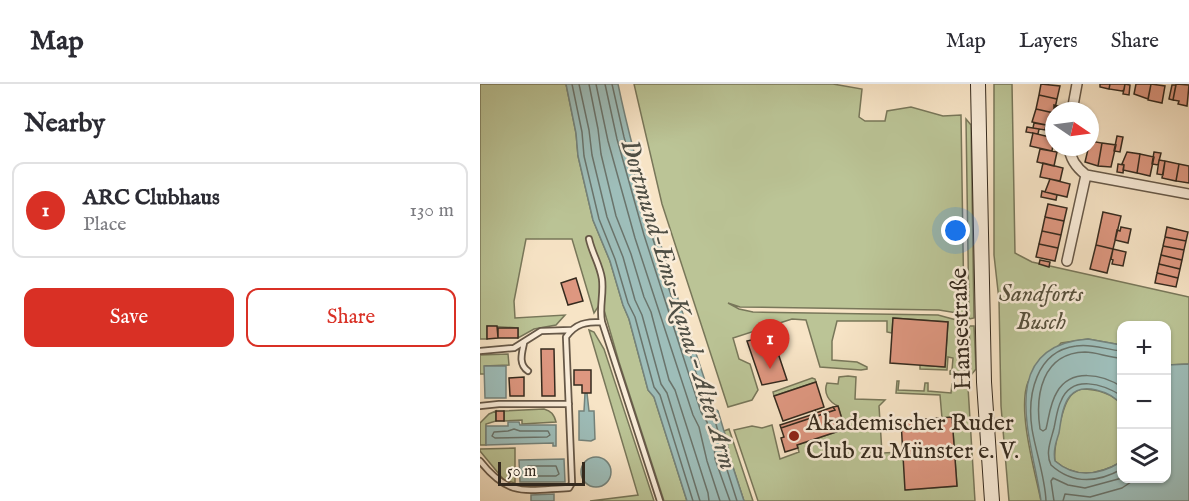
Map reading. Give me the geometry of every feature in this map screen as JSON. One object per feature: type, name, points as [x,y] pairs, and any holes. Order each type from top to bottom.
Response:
[{"type":"main road","name":"Hansestraße","points":[[978,84],[984,382],[992,501]]},
{"type":"street","points":[[1074,102],[1077,84]]},
{"type":"street","points":[[1071,156],[1086,175],[1189,194]]},
{"type":"street","points":[[1067,261],[1086,175]]},
{"type":"lane","points":[[589,238],[602,278],[603,293],[600,313],[602,322],[660,501]]},
{"type":"lane","points":[[528,371],[521,360],[524,343],[528,338],[541,331],[571,330],[587,322],[602,322]]},
{"type":"lane","points":[[480,461],[500,482],[514,489],[569,488],[572,483],[566,337],[571,330]]},
{"type":"lane","points":[[480,351],[507,350],[524,343]]},
{"type":"lane","points":[[480,406],[569,404]]},
{"type":"green space","points":[[480,84],[566,84],[576,133],[578,156],[593,220],[610,261],[629,319],[648,390],[654,397],[687,501],[664,501],[619,362],[604,310],[604,298],[594,313],[572,239],[526,239],[514,301],[515,318],[565,315],[556,325],[534,329],[518,338],[518,328],[487,326],[487,339],[480,339]]},
{"type":"green space","points":[[634,84],[833,84],[862,89],[859,117],[865,121],[885,121],[887,111],[911,107],[943,116],[961,115],[963,314],[939,310],[740,307],[728,303],[739,309],[753,312],[938,315],[960,321],[964,325],[966,371],[960,371],[957,375],[950,374],[953,358],[948,357],[947,370],[920,369],[920,365],[945,367],[948,322],[893,318],[892,333],[887,332],[887,321],[837,321],[832,341],[832,360],[857,362],[867,367],[861,370],[820,367],[806,320],[792,319],[733,338],[739,359],[750,364],[758,390],[752,400],[728,407],[662,204]]},
{"type":"green space","name":"Sandforts Busch","points":[[994,84],[1012,84],[1015,253],[1032,262],[1189,297],[1189,364],[1171,365],[1171,321],[1117,321],[1117,344],[1088,339],[1061,343],[1028,382],[1025,394],[1026,424],[1041,501],[1009,501],[1001,406],[999,300],[994,255]]},
{"type":"green space","points":[[966,119],[971,125],[974,318],[969,319]]},
{"type":"green space","points":[[969,326],[974,326],[976,369],[971,375]]},
{"type":"green space","points":[[589,330],[594,332],[604,349],[654,501],[590,501],[638,495]]},
{"type":"green space","points":[[508,354],[509,365],[485,366],[485,374],[480,374],[480,355]]},
{"type":"green space","points":[[839,377],[856,377],[855,399],[885,400],[879,406],[882,453],[903,452],[906,490],[957,486],[952,418],[942,418],[940,395],[896,393],[897,381],[899,381],[898,390],[924,391],[925,383],[928,383],[928,391],[951,393],[952,384],[968,387],[975,501],[758,501],[734,430],[772,425],[780,459],[799,452],[797,445],[845,429],[838,406],[828,397],[826,387],[827,383],[838,384]]},
{"type":"green space","points":[[812,378],[816,382],[774,396],[773,392]]},
{"type":"green space","points":[[1081,389],[1103,392],[1117,400],[1117,464],[1096,472],[1079,473],[1055,461],[1057,438],[1064,410],[1074,392]]},
{"type":"green space","points":[[544,409],[552,413],[556,422],[522,424],[522,420],[504,421],[504,411]]},
{"type":"green space","points":[[496,411],[496,421],[486,424],[486,445],[480,445],[480,423]]},
{"type":"green space","points":[[729,429],[753,501],[744,501],[724,431]]},
{"type":"green space","points":[[515,448],[515,483],[504,480],[480,451],[480,449]]},
{"type":"water","points":[[566,84],[618,84],[649,207],[714,408],[718,411],[744,501],[687,501],[654,397],[648,390],[629,319],[610,261],[593,220],[578,156],[576,133]]},
{"type":"water","points":[[1088,339],[1117,344],[1117,401],[1104,392],[1089,389],[1082,389],[1070,396],[1062,414],[1054,454],[1055,461],[1079,473],[1096,472],[1117,464],[1117,483],[1171,483],[1171,365],[1189,364],[1189,501],[1041,501],[1027,426],[1026,400],[1029,378],[1039,359],[1058,346]]},
{"type":"water","points":[[484,366],[506,366],[506,398],[485,398]]},
{"type":"water","points":[[585,393],[587,393],[589,411],[594,411],[595,439],[591,441],[579,440],[579,411],[584,411]]},
{"type":"water","points":[[508,422],[519,422],[520,425],[556,425],[556,446],[553,446],[553,443],[486,445],[486,426],[508,426]]},
{"type":"water","points":[[596,457],[602,458],[610,466],[610,478],[602,486],[596,487],[590,486],[582,478],[581,472],[582,466],[590,458]]},
{"type":"water","points":[[564,459],[565,482],[520,482],[519,460]]},
{"type":"water","points":[[554,494],[554,501],[531,501],[531,495]]},
{"type":"building","points":[[1041,84],[1060,86],[1057,99],[1039,95]]},
{"type":"building","points":[[1100,84],[1110,84],[1109,89],[1100,87]]},
{"type":"building","points":[[1110,84],[1125,84],[1124,90],[1109,89]]},
{"type":"building","points":[[1125,84],[1130,85],[1129,95],[1123,94]]},
{"type":"building","points":[[1136,84],[1151,84],[1148,99],[1134,94]]},
{"type":"building","points":[[1151,84],[1165,86],[1162,103],[1148,100]]},
{"type":"building","points":[[1176,84],[1189,85],[1187,106],[1173,100]]},
{"type":"building","points":[[1172,85],[1176,85],[1173,100],[1169,99]]},
{"type":"building","points":[[1039,95],[1057,99],[1056,102],[1045,102],[1045,111],[1036,109]]},
{"type":"building","points":[[1036,109],[1045,111],[1045,125],[1032,122]]},
{"type":"building","points":[[1034,123],[1045,125],[1045,130],[1033,128]]},
{"type":"building","points":[[1027,127],[1039,129],[1038,134],[1026,132]]},
{"type":"building","points":[[1033,133],[1045,136],[1045,149],[1030,146]]},
{"type":"building","points":[[1117,136],[1123,137],[1120,152],[1114,151]]},
{"type":"building","points":[[1099,142],[1102,143],[1098,166],[1085,162],[1086,156],[1099,156]]},
{"type":"building","points":[[1102,143],[1116,145],[1111,167],[1098,166]]},
{"type":"building","points":[[1040,149],[1045,150],[1045,156],[1056,156],[1054,166],[1037,162]]},
{"type":"building","points":[[1127,152],[1140,154],[1137,173],[1123,170],[1124,165],[1122,164]]},
{"type":"building","points":[[1154,152],[1161,153],[1158,165],[1152,164]]},
{"type":"building","points":[[1140,154],[1154,157],[1150,176],[1137,173]]},
{"type":"building","points":[[1159,160],[1165,161],[1163,175],[1157,174]]},
{"type":"building","points":[[1165,161],[1179,164],[1176,181],[1162,178]]},
{"type":"building","points":[[1043,163],[1063,168],[1060,181],[1040,177]]},
{"type":"building","points":[[1118,164],[1124,165],[1123,173],[1117,172]]},
{"type":"building","points":[[1179,164],[1189,166],[1189,183],[1176,181]]},
{"type":"building","points":[[1050,179],[1070,184],[1067,197],[1045,192]]},
{"type":"building","points":[[1042,191],[1057,195],[1056,200],[1041,197]]},
{"type":"building","points":[[1048,204],[1067,208],[1064,221],[1045,217]]},
{"type":"building","points":[[1103,212],[1121,216],[1113,249],[1096,245]]},
{"type":"building","points":[[1045,217],[1064,221],[1061,235],[1042,231]]},
{"type":"building","points":[[1121,227],[1131,229],[1128,243],[1115,240],[1117,230],[1120,231]]},
{"type":"building","points":[[1167,227],[1188,232],[1186,241],[1165,237]]},
{"type":"building","points":[[1042,231],[1061,235],[1058,248],[1039,244]]},
{"type":"building","points":[[1165,237],[1186,241],[1184,250],[1163,246]]},
{"type":"building","points":[[1039,244],[1058,248],[1055,261],[1036,257]]},
{"type":"building","points":[[1096,245],[1113,249],[1107,273],[1090,269]]},
{"type":"building","points":[[1163,246],[1184,250],[1182,260],[1161,255]]},
{"type":"building","points":[[1113,249],[1126,252],[1123,266],[1112,264]]},
{"type":"building","points":[[1161,255],[1182,260],[1180,269],[1159,264]]},
{"type":"building","points":[[1040,260],[1050,262],[1049,267],[1039,264]]},
{"type":"building","points":[[1159,264],[1180,269],[1178,278],[1157,273]]},
{"type":"building","points":[[1157,273],[1178,278],[1176,287],[1155,283]]},
{"type":"building","points":[[576,278],[583,301],[568,305],[561,283]]},
{"type":"building","points":[[893,318],[948,322],[945,367],[890,363]]},
{"type":"building","points":[[487,326],[497,326],[498,338],[487,339]]},
{"type":"building","points":[[498,328],[518,328],[518,338],[498,338]]},
{"type":"building","points":[[772,335],[787,380],[762,385],[747,341]]},
{"type":"building","points":[[541,349],[554,349],[555,396],[542,396]]},
{"type":"building","points":[[574,370],[591,370],[591,393],[582,393],[582,385],[574,385]]},
{"type":"building","points":[[524,377],[524,396],[510,396],[509,378]]},
{"type":"building","points":[[816,382],[824,407],[783,421],[774,396]]},
{"type":"building","points":[[838,406],[845,429],[797,445],[798,448],[785,452],[781,428],[835,410],[833,407]]},
{"type":"building","points":[[833,407],[835,410],[781,428],[780,425],[814,414],[815,410],[816,413]]},
{"type":"building","points":[[496,411],[504,411],[504,421],[496,421]]},
{"type":"building","points":[[952,417],[957,486],[905,490],[901,421]]},
{"type":"place","name":"ARC Clubhaus","points":[[770,369]]},
{"type":"place","name":"Akademischer Ruder Club zu Münster e. V.","points":[[794,436]]},
{"type":"water label","name":"Dortmund-Ems-Kanal – Alter Arm","points":[[680,304]]}]
